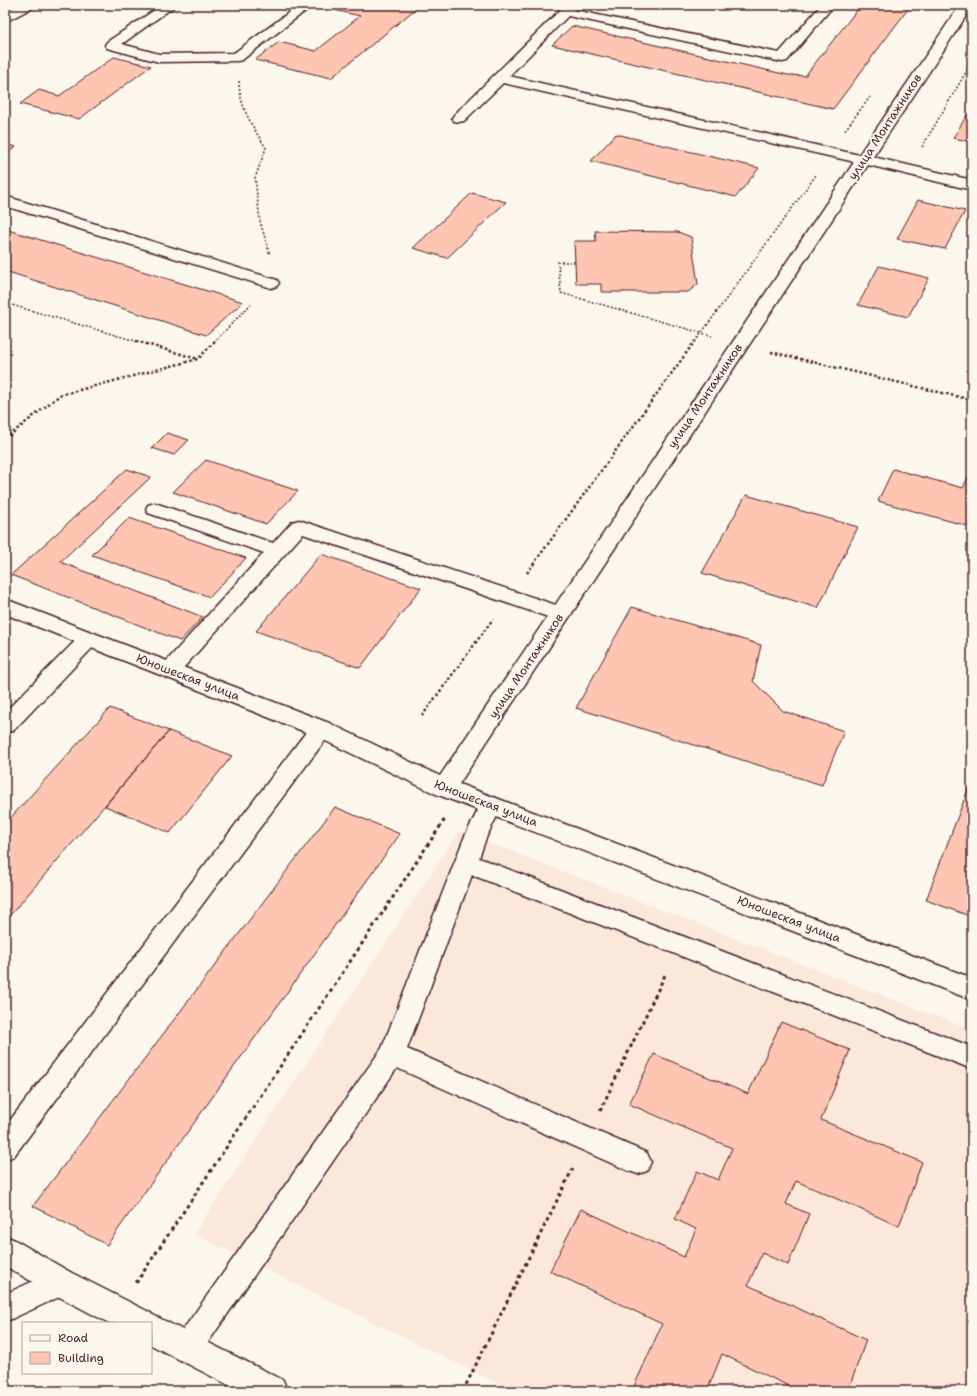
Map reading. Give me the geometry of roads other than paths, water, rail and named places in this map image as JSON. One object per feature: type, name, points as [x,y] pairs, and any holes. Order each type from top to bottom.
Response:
[{"type":"street","points":[[5,18],[27,5]]},
{"type":"street","name":"улица Монтажников","points":[[453,792],[561,614],[878,137],[968,8]]},
{"type":"street","points":[[864,160],[972,185]]},
{"type":"street","name":"Юношеская улица","points":[[5,606],[321,729],[453,792],[972,989]]},
{"type":"street","points":[[5,1250],[60,1282],[129,1317]]},
{"type":"street","points":[[152,1329],[272,1391]]},
{"type":"lane","points":[[170,5],[112,45],[159,58],[237,57],[307,5]]},
{"type":"lane","points":[[459,118],[568,8],[782,58],[828,5]]},
{"type":"lane","points":[[500,78],[864,160]]},
{"type":"lane","points":[[5,201],[271,283]]},
{"type":"lane","points":[[155,509],[277,551]]},
{"type":"lane","points":[[170,670],[299,526],[561,614]]},
{"type":"lane","points":[[5,726],[89,639]]},
{"type":"lane","points":[[5,1148],[321,729]]},
{"type":"lane","points":[[188,1347],[392,1054],[475,838],[491,806]]},
{"type":"lane","points":[[466,863],[972,1058]]},
{"type":"lane","points":[[392,1054],[638,1162]]},
{"type":"lane","points":[[5,1308],[60,1282]]}]
